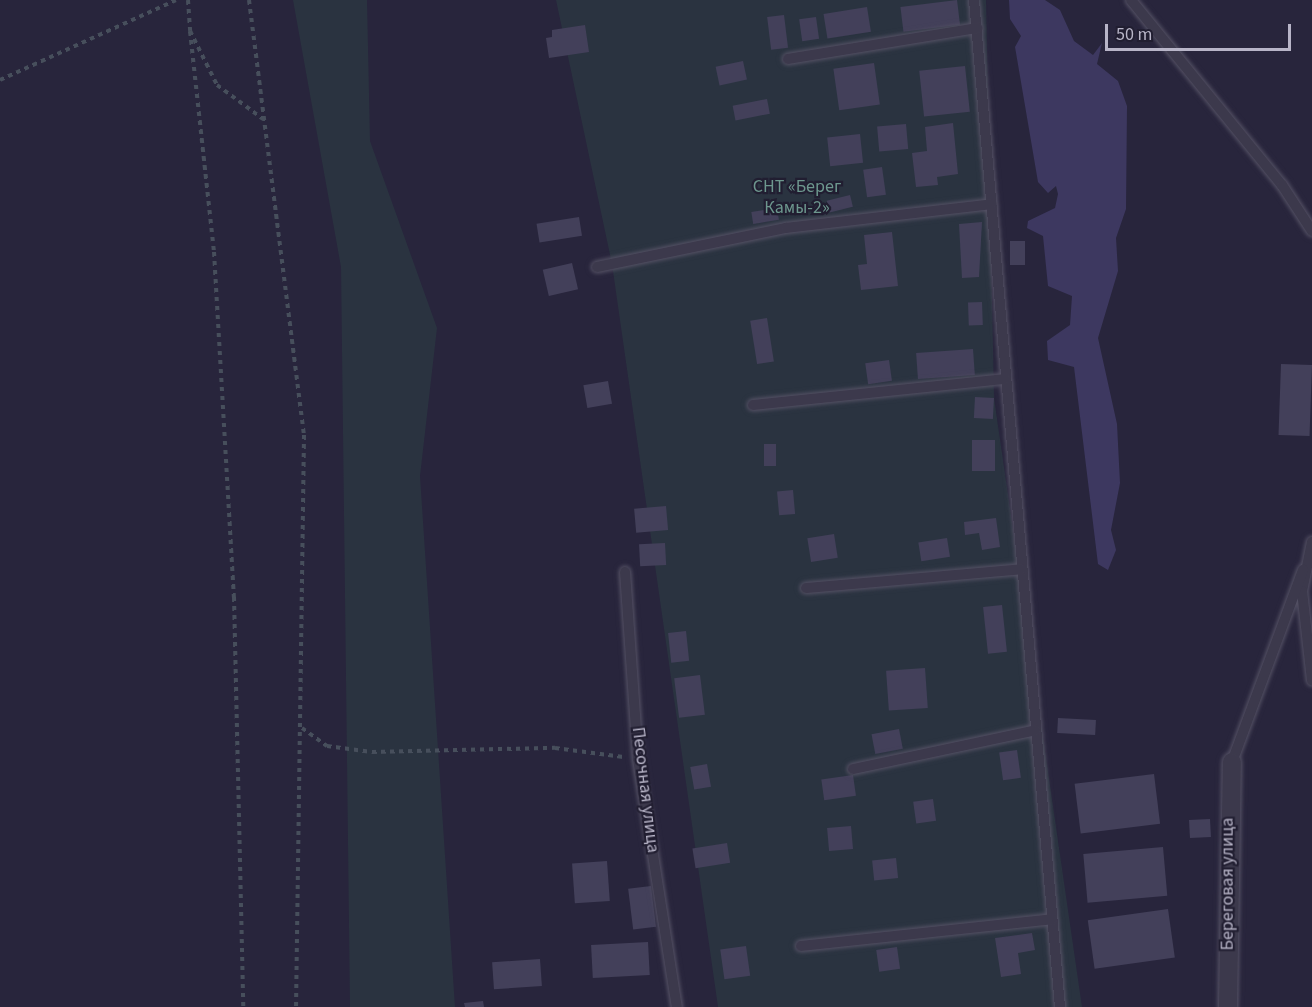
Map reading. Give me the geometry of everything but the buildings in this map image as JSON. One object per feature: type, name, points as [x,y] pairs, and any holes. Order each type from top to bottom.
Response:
[{"type":"street","name":"Береговая улица","points":[[1228,1007],[1232,762]]},
{"type":"lane","points":[[974,0],[1059,1007]]},
{"type":"lane","points":[[1131,0],[1282,185],[1312,231]]},
{"type":"lane","points":[[788,59],[976,28]]},
{"type":"lane","points":[[597,267],[786,228],[992,204]]},
{"type":"lane","points":[[753,405],[1006,380]]},
{"type":"lane","points":[[1232,762],[1312,542]]},
{"type":"lane","points":[[806,588],[1022,569]]},
{"type":"lane","points":[[1303,570],[1312,680]]},
{"type":"lane","name":"Песочная улица","points":[[625,572],[638,759],[677,1007]]},
{"type":"lane","points":[[853,769],[1036,730]]},
{"type":"lane","points":[[801,946],[1052,919]]},
{"type":"path","points":[[0,80],[176,0]]},
{"type":"path","points":[[188,0],[214,252],[234,597],[243,1007]]},
{"type":"path","points":[[249,0],[304,435],[297,1007]]},
{"type":"path","points":[[190,31],[217,85],[264,119]]},
{"type":"path","points":[[302,728],[327,746],[372,752],[555,748],[638,759]]},
{"type":"green space","points":[[293,0],[367,0],[370,141],[437,328],[420,476],[455,1007],[350,1007],[341,267]]},
{"type":"green space","name":"СНТ «Берег Камы-2»","points":[[556,0],[986,0],[994,398],[1082,1007],[718,1007],[612,264]]},
{"type":"shaded area","points":[[1009,0],[1045,0],[1060,10],[1074,41],[1093,55],[1102,43],[1097,64],[1118,81],[1127,106],[1126,209],[1116,238],[1118,271],[1098,338],[1117,424],[1120,483],[1111,530],[1116,550],[1108,570],[1098,564],[1074,367],[1048,360],[1047,341],[1070,325],[1072,296],[1048,286],[1043,236],[1027,228],[1028,221],[1055,208],[1058,194],[1056,186],[1048,193],[1038,182],[1015,47],[1021,36],[1010,19]]}]
